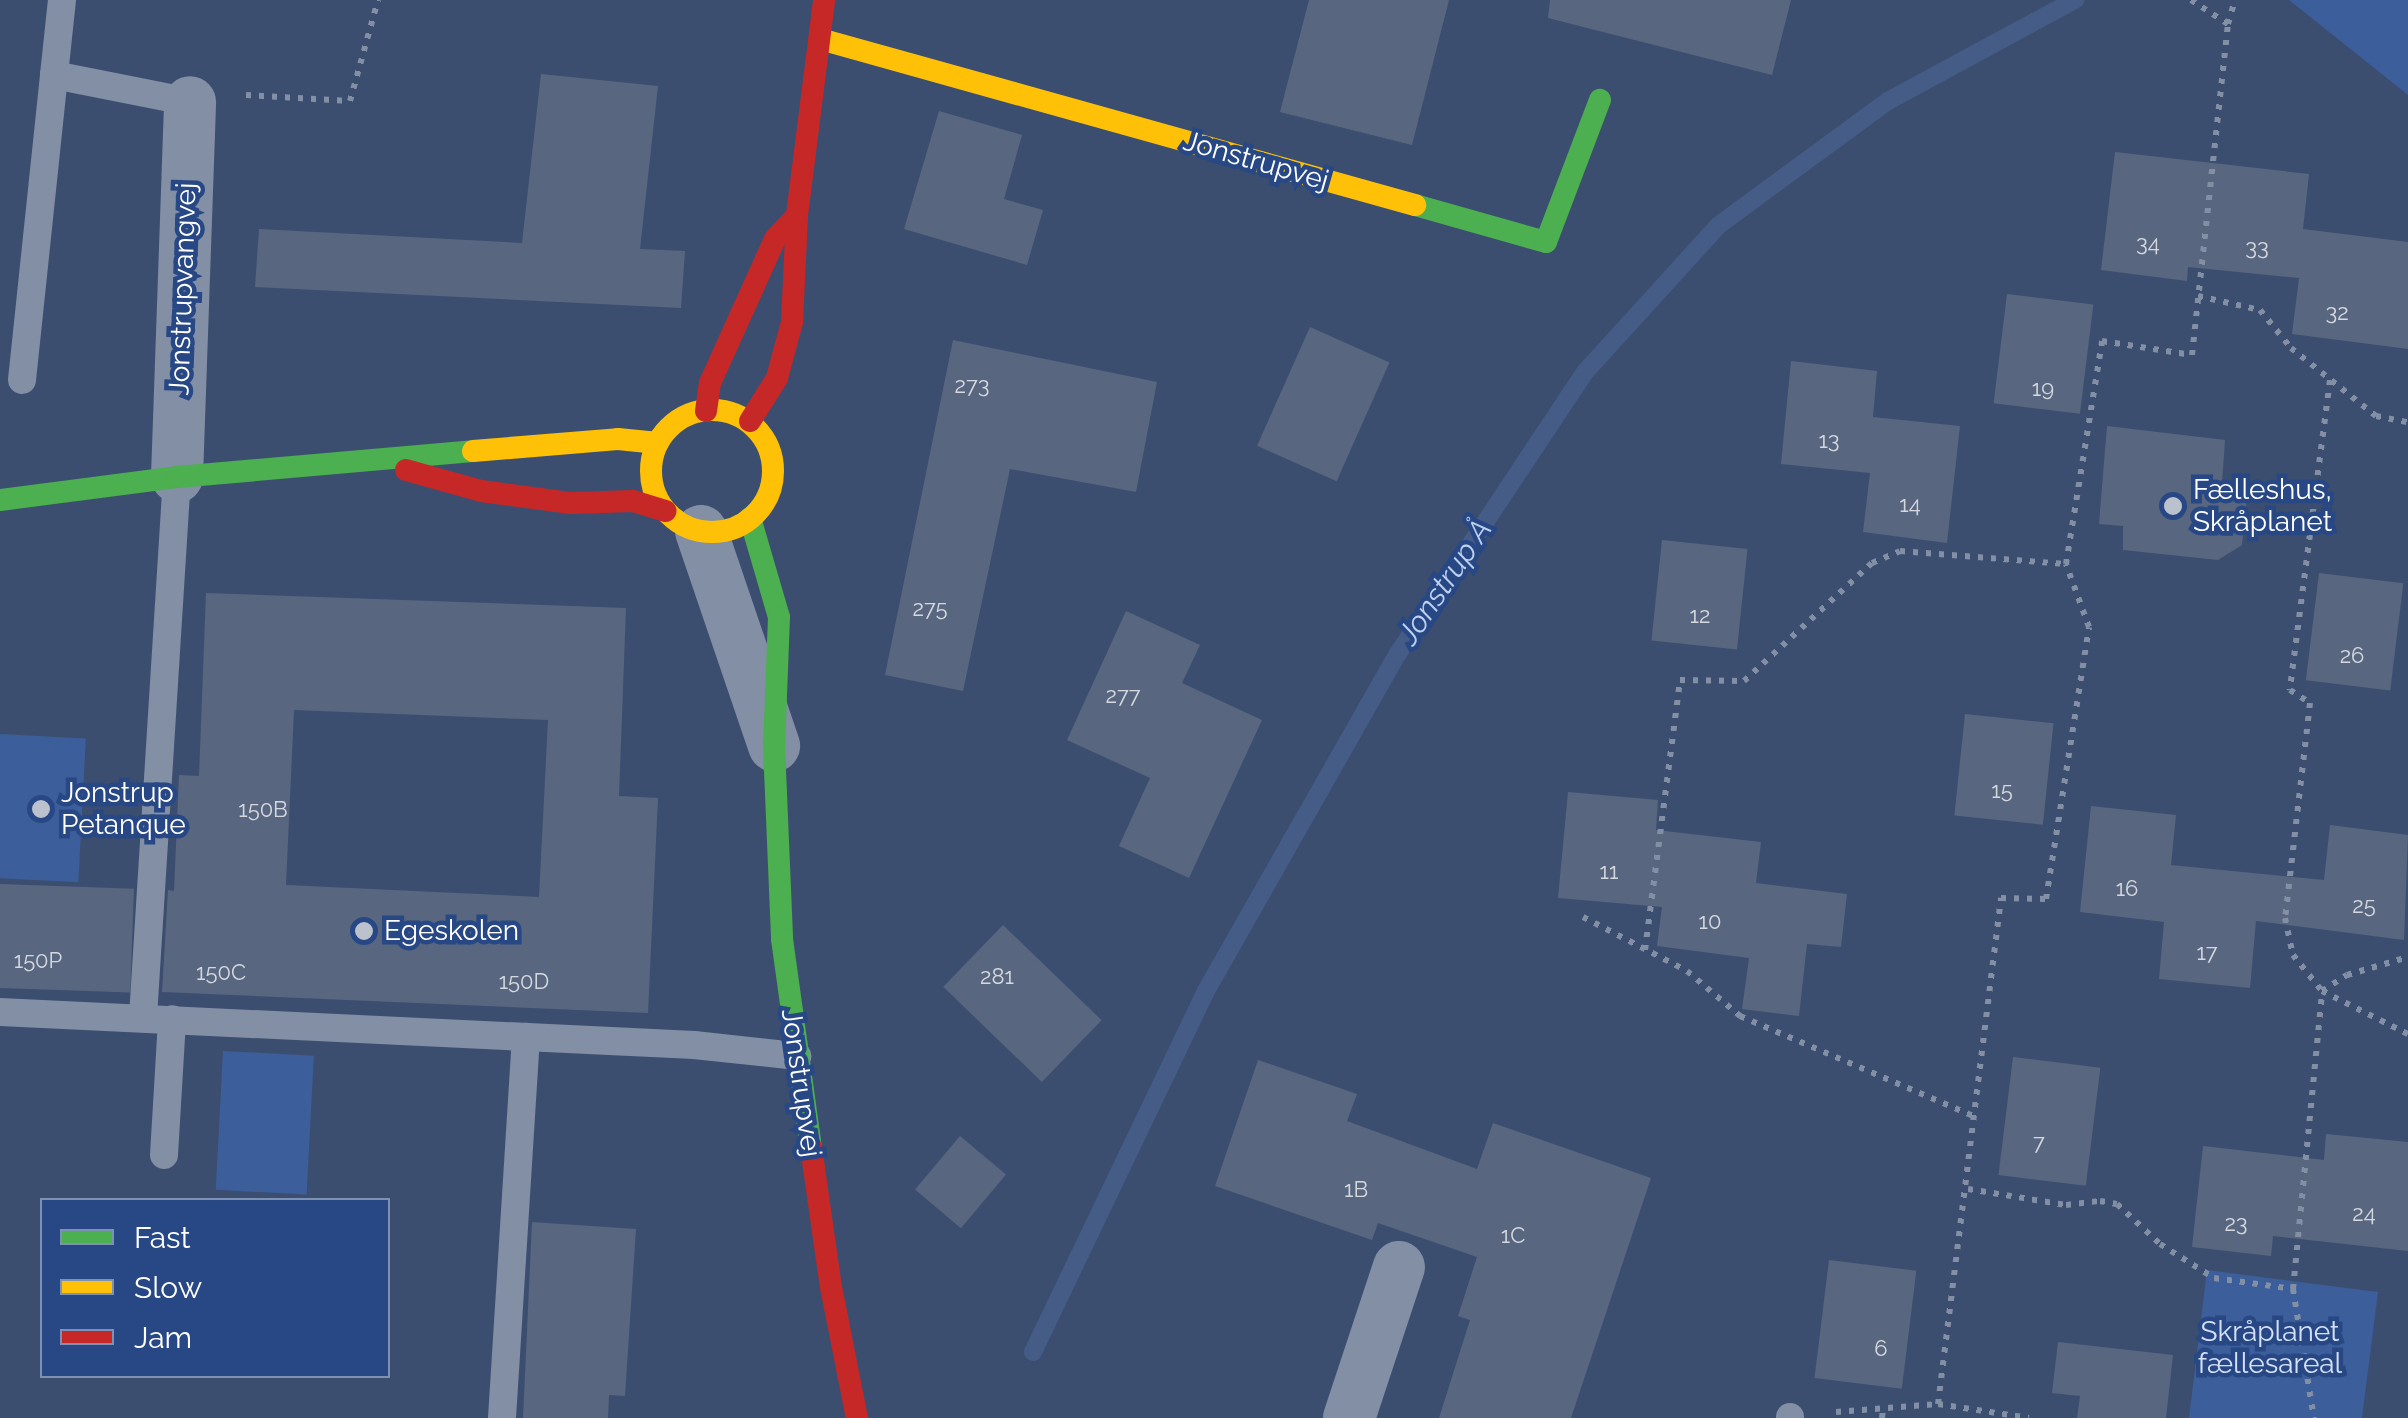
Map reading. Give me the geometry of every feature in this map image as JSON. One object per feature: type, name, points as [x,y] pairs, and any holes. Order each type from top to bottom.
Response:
[{"type":"street","points":[[750,421],[777,378],[792,322],[797,215],[824,0]]},
{"type":"street","name":"Jonstrupvej","points":[[820,39],[1546,242],[1600,100]]},
{"type":"street","name":"Jonstrupvangvej","points":[[177,477],[190,102]]},
{"type":"street","points":[[706,411],[710,383],[776,239],[797,215]]},
{"type":"street","points":[[379,462],[481,491],[570,503],[633,501],[705,520],[767,498],[774,472],[773,454],[750,421],[737,414],[706,411],[674,424],[658,444],[651,477],[705,520]]},
{"type":"street","points":[[0,500],[177,477],[379,462],[583,440],[658,444]]},
{"type":"street","name":"Jonstrupvej","points":[[705,520],[774,746],[782,939],[831,1286],[857,1418]]},
{"type":"street","points":[[1349,1418],[1398,1267]]},
{"type":"lane","points":[[22,380],[62,0]]},
{"type":"lane","points":[[54,76],[190,102]]},
{"type":"lane","points":[[143,1017],[177,477]]},
{"type":"lane","points":[[0,1012],[694,1045],[797,1056]]},
{"type":"lane","points":[[164,1155],[172,1018]]},
{"type":"lane","points":[[502,1418],[526,1037]]},
{"type":"path","points":[[190,102],[242,95],[350,101],[378,0]]},
{"type":"path","points":[[2191,0],[2228,24]]},
{"type":"path","points":[[1938,1404],[1968,1189],[2001,898],[2046,899],[2088,627],[2066,564],[2102,342],[2192,355],[2228,24],[2235,0]]},
{"type":"path","points":[[2198,296],[2260,310],[2291,348],[2376,416],[2408,422]]},
{"type":"path","points":[[2330,380],[2290,690],[2310,703],[2285,918],[2292,955],[2322,991],[2408,1034]]},
{"type":"path","points":[[1645,950],[1680,680],[1744,681],[1872,563],[1900,551],[2066,564]]},
{"type":"path","points":[[1583,917],[1687,971],[1740,1016],[1976,1117]]},
{"type":"path","points":[[2322,991],[2347,975],[2408,957]]},
{"type":"path","points":[[2314,1418],[2294,1289],[2322,991]]},
{"type":"path","points":[[1968,1189],[2066,1205],[2100,1201],[2117,1204],[2160,1244],[2214,1278],[2294,1289]]},
{"type":"path","points":[[1790,1417],[1938,1404],[2029,1418]]},
{"type":"path","points":[[1882,1418],[1883,1408]]},
{"type":"green space","points":[[2289,0],[2408,0],[2408,95]]},
{"type":"green space","name":"Jonstrup Petanque","points":[[0,734],[86,739],[78,882],[0,878]]},
{"type":"green space","points":[[223,1051],[314,1056],[307,1195],[216,1190]]},
{"type":"green space","name":"Skråplanet fællesareal","points":[[2207,1270],[2378,1292],[2362,1418],[2189,1418]]},
{"type":"building","points":[[1309,0],[1449,0],[1412,145],[1280,112]]},
{"type":"building","points":[[1550,0],[1791,0],[1772,75],[1548,18]]},
{"type":"building","points":[[541,74],[658,86],[640,249],[685,251],[681,308],[255,287],[259,229],[522,243]]},
{"type":"building","points":[[939,111],[1022,135],[1004,199],[1043,210],[1027,265],[904,229]]},
{"type":"building","points":[[2115,152],[2309,174],[2303,229],[2408,242],[2408,349],[2292,334],[2299,278],[2188,267],[2187,281],[2101,270]]},
{"type":"building","points":[[2007,294],[2093,305],[2080,414],[1994,403]]},
{"type":"building","points":[[1310,327],[1389,362],[1337,481],[1257,446]]},
{"type":"building","points":[[953,340],[1157,382],[1136,492],[1010,469],[963,691],[885,675]]},
{"type":"building","points":[[1791,361],[1877,371],[1873,417],[1960,426],[1947,543],[1863,532],[1870,473],[1781,464]]},
{"type":"building","name":"Fælleshus, Skråplanet","points":[[2107,426],[2225,440],[2222,483],[2248,488],[2242,545],[2218,560],[2123,550],[2123,526],[2099,524]]},
{"type":"building","points":[[1662,540],[1748,549],[1737,649],[1651,640]]},
{"type":"building","points":[[2319,573],[2403,583],[2390,691],[2306,680]]},
{"type":"building","points":[[206,593],[626,608],[619,796],[658,798],[648,1013],[162,992],[168,890],[174,891],[179,775],[199,776]],"holes":[[[294,710],[548,720],[539,897],[286,885]]]},
{"type":"building","points":[[1126,611],[1200,645],[1182,683],[1262,720],[1189,878],[1119,846],[1150,778],[1067,740]]},
{"type":"building","points":[[1965,714],[2054,723],[2043,825],[1954,815]]},
{"type":"building","points":[[1568,792],[1658,800],[1656,830],[1761,842],[1756,883],[1847,894],[1841,947],[1807,944],[1799,1016],[1742,1009],[1749,958],[1657,946],[1662,907],[1558,898]]},
{"type":"building","points":[[2091,806],[2176,815],[2171,865],[2324,880],[2330,825],[2408,835],[2404,940],[2256,921],[2250,988],[2159,979],[2164,922],[2080,912]]},
{"type":"building","points":[[0,884],[134,889],[130,993],[0,988]]},
{"type":"building","points":[[1003,925],[1102,1020],[1042,1082],[943,987]]},
{"type":"building","points":[[2013,1057],[2100,1068],[2086,1186],[1998,1175]]},
{"type":"building","points":[[1258,1060],[1357,1094],[1347,1121],[1477,1169],[1493,1123],[1651,1178],[1571,1418],[1439,1418],[1470,1320],[1458,1316],[1477,1257],[1378,1223],[1372,1240],[1215,1186]]},
{"type":"building","points":[[2326,1134],[2408,1142],[2408,1251],[2273,1236],[2271,1256],[2192,1247],[2203,1146],[2324,1160]]},
{"type":"building","points":[[960,1136],[1006,1175],[961,1228],[915,1190]]},
{"type":"building","points":[[532,1222],[636,1229],[625,1396],[609,1395],[608,1418],[523,1418]]},
{"type":"building","points":[[1829,1260],[1916,1271],[1902,1389],[1814,1378]]},
{"type":"building","points":[[2058,1342],[2173,1355],[2166,1418],[2077,1418],[2080,1396],[2052,1393]]},
{"type":"waterway","name":"Jonstrup Å","points":[[1033,1352],[1206,991],[1397,655],[1586,371],[1719,225],[1888,101],[2075,0]]},
{"type":"traffic: fast","points":[[1415,205],[1546,242],[1600,100]]},
{"type":"traffic: fast","points":[[0,500],[177,477],[473,451]]},
{"type":"traffic: fast","points":[[750,518],[779,617],[774,746],[782,939],[811,1147]]},
{"type":"traffic: slow","points":[[820,39],[1415,205]]},
{"type":"traffic: slow","points":[[712,410],[735,415],[755,428],[768,448],[773,471],[768,494],[755,514],[735,527],[712,532],[689,527],[669,514],[656,494],[651,471],[656,448],[669,428],[689,415],[712,410]]},
{"type":"traffic: slow","points":[[473,451],[618,439],[658,443]]},
{"type":"traffic: jam","points":[[750,421],[777,378],[792,322],[797,215],[824,0]]},
{"type":"traffic: jam","points":[[706,411],[710,383],[775,239],[792,221]]},
{"type":"traffic: jam","points":[[406,470],[481,491],[571,503],[633,501],[665,511]]},
{"type":"traffic: jam","points":[[811,1147],[831,1287],[857,1418]]},
{"type":"place","name":"Fælleshus, Skråplanet","points":[[2173,506]]},
{"type":"place","name":"Jonstrup Petanque","points":[[41,809]]},
{"type":"place","name":"Egeskolen","points":[[364,931]]}]
